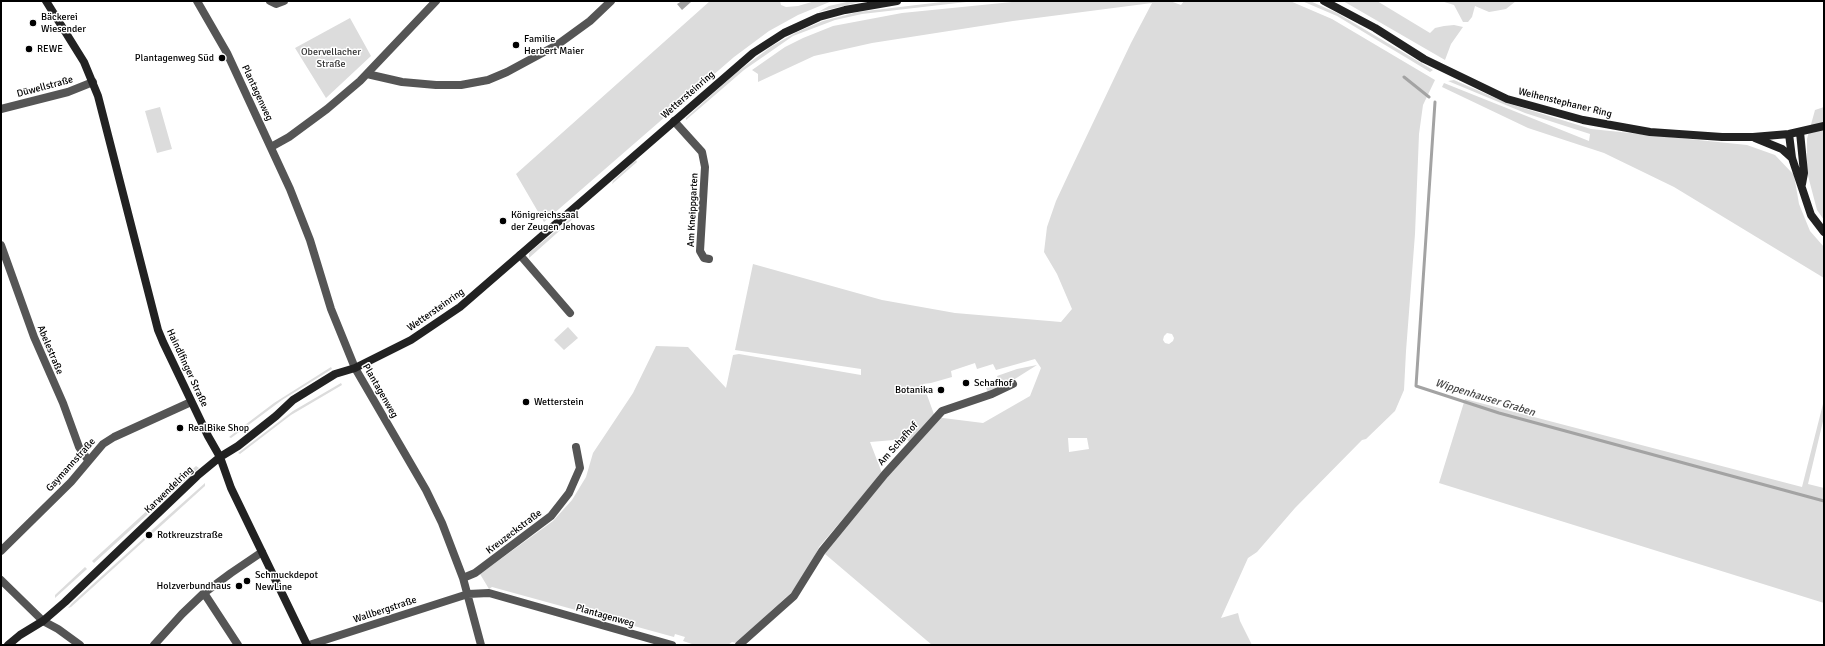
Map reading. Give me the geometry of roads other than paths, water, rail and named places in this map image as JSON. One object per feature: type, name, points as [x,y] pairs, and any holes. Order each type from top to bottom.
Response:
[{"type":"main road","name":"Haindlfinger Straße","points":[[46,1],[84,62],[93,82],[101,106],[158,330],[191,402],[220,457],[231,488],[308,645]]},
{"type":"main road","name":"Wettersteinring","points":[[355,368],[411,340],[439,322],[520,255],[753,53],[784,33],[829,14],[866,5],[897,1]]},
{"type":"main road","name":"Weihenstephaner Ring","points":[[1324,1],[1375,28],[1424,59],[1507,99],[1583,120],[1650,132],[1722,138],[1789,134],[1824,126]]},
{"type":"main road","points":[[1800,132],[1804,173],[1801,185]]},
{"type":"main road","points":[[1789,134],[1792,158],[1801,185],[1812,215],[1824,232]]},
{"type":"main road","points":[[1753,137],[1782,150],[1792,158]]},
{"type":"main road","name":"Karwendelring","points":[[8,645],[19,636],[43,621],[65,602],[197,476],[220,457],[244,442],[276,416],[292,400],[335,374],[355,368]]},
{"type":"street","name":"Plantagenweg","points":[[197,1],[227,53],[290,189],[307,233],[331,309],[355,368],[426,490],[442,523],[468,594],[489,593],[672,645]]},
{"type":"street","points":[[270,1],[276,4],[284,1]]},
{"type":"street","points":[[271,147],[290,137],[327,109],[368,74],[436,1]]},
{"type":"street","points":[[368,74],[402,82],[436,86],[461,85],[488,80],[508,72],[557,46],[612,1]]},
{"type":"street","name":"Düwellstraße","points":[[1,109],[68,92],[93,82]]},
{"type":"street","name":"Am Kneippgarten","points":[[674,120],[702,152],[705,167],[700,251],[704,258],[708,259]]},
{"type":"street","name":"Abelestraße","points":[[1,245],[34,338],[63,403],[79,447],[88,460]]},
{"type":"street","points":[[520,255],[570,313]]},
{"type":"street","name":"Am Schafhof","points":[[739,645],[794,596],[822,551],[885,474],[942,411],[992,394],[1013,384]]},
{"type":"street","name":"Gaymannstraße","points":[[1,551],[71,482],[103,444],[114,437],[191,402]]},
{"type":"street","name":"Kreuzeckstraße","points":[[463,578],[475,573],[551,516],[570,493],[580,468],[576,447]]},
{"type":"street","points":[[154,645],[182,614],[204,593],[262,552]]},
{"type":"street","points":[[1,580],[43,621],[58,629],[80,645]]},
{"type":"street","points":[[204,593],[238,645]]},
{"type":"street","points":[[468,594],[481,645]]},
{"type":"street","name":"Wallbergstraße","points":[[308,645],[468,594]]},
{"type":"waterway","name":"Wippenhauser Graben","points":[[1404,77],[1429,97]]},
{"type":"waterway","name":"Wippenhauser Graben","points":[[1435,102],[1416,386],[1499,413],[1824,501]]},
{"type":"place","name":"Bäckerei Wiesender","points":[[33,23]]},
{"type":"place","name":"Familie Herbert Maier","points":[[516,45]]},
{"type":"place","name":"REWE","points":[[29,49]]},
{"type":"place","name":"Plantagenweg Süd","points":[[222,58]]},
{"type":"place","name":"Königreichssaal der Zeugen Jehovas","points":[[503,221]]},
{"type":"place","name":"Schafhof","points":[[966,383]]},
{"type":"place","name":"Botanika","points":[[941,390]]},
{"type":"place","name":"Wetterstein","points":[[526,402]]},
{"type":"place","name":"RealBike Shop","points":[[180,428]]},
{"type":"place","name":"Rotkreuzstraße","points":[[149,535]]},
{"type":"place","name":"Schmuckdepot NewLine","points":[[247,581]]},
{"type":"place","name":"Holzverbundhaus","points":[[239,586]]},
{"type":"park label","name":"Obervellacher Straße","points":[[331,58]]}]
